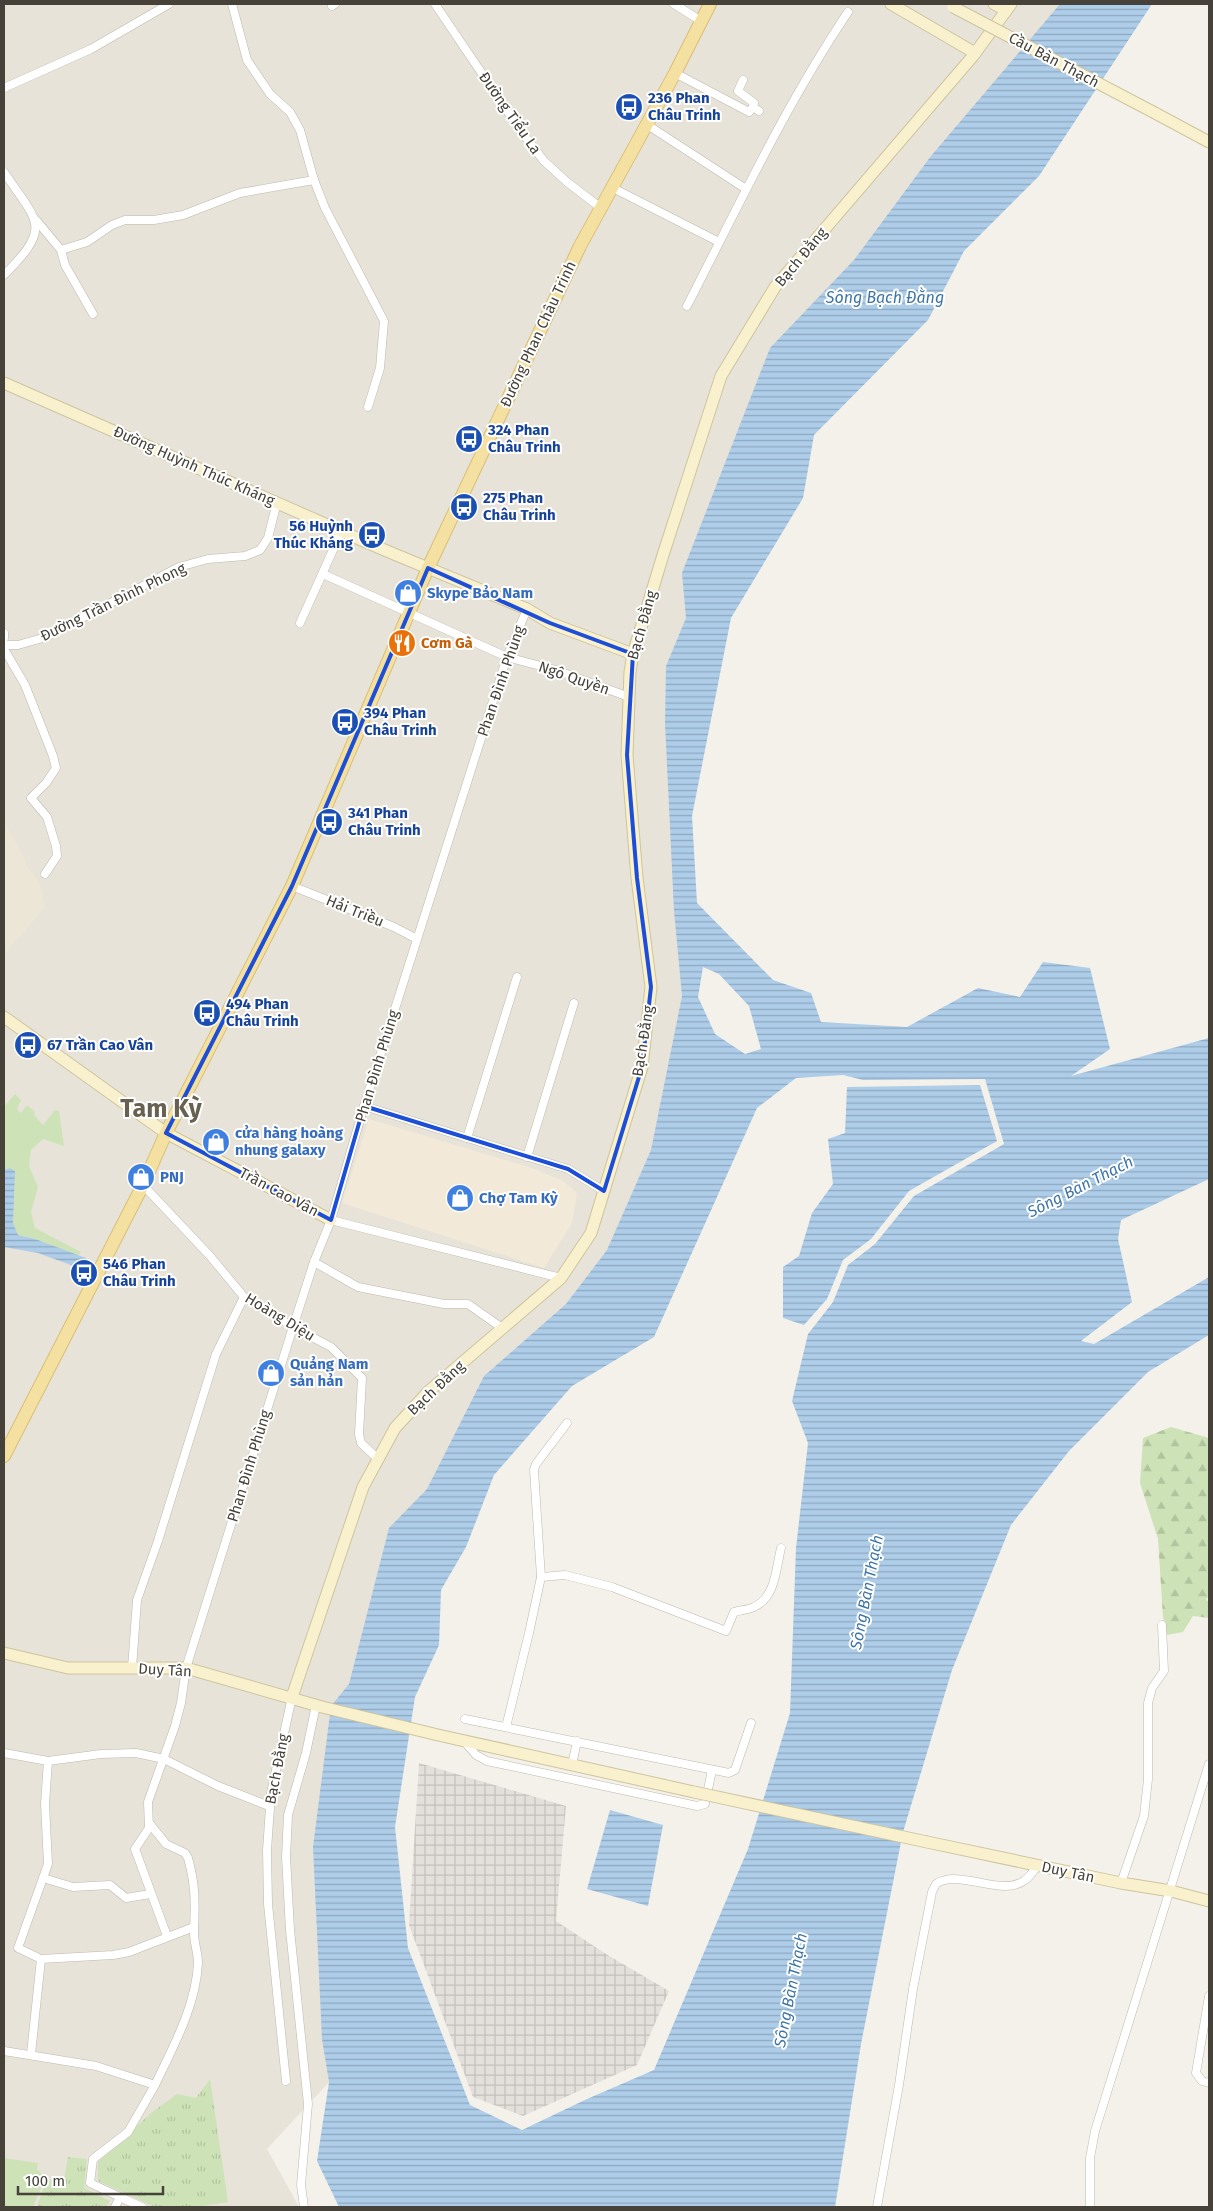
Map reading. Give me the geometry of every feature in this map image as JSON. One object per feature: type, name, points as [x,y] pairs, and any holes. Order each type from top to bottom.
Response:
[{"type":"main road","name":"Đường Phan Châu Trinh","points":[[4,1456],[143,1185],[166,1133],[292,886],[428,568],[580,246],[675,74],[710,4]]},
{"type":"street","points":[[4,88],[91,49],[169,4]]},
{"type":"street","points":[[232,4],[247,60],[270,94],[290,112],[297,125],[325,208],[384,321],[380,368],[368,407]]},
{"type":"street","name":"Đường Tiểu La","points":[[435,4],[518,127],[544,160],[567,182],[601,208]]},
{"type":"street","points":[[674,4],[701,21]]},
{"type":"street","points":[[891,4],[975,53]]},
{"type":"street","points":[[994,4],[1008,7]]},
{"type":"street","name":"Cầu Bàn Thạch","points":[[950,5],[1209,142]]},
{"type":"street","name":"Bạch Đằng","points":[[286,2081],[268,1904],[269,1806],[292,1697],[363,1487],[395,1428],[428,1392],[561,1278],[590,1233],[642,1066],[651,987],[636,878],[627,755],[629,696],[633,654],[662,555],[721,376],[775,287],[975,53],[1008,7]]},
{"type":"street","points":[[687,306],[770,141],[818,56],[848,12]]},
{"type":"street","points":[[675,74],[749,112],[756,109],[754,103],[738,92],[743,80]]},
{"type":"street","points":[[646,124],[746,189]]},
{"type":"street","points":[[4,172],[36,220],[61,250],[65,265],[93,314]]},
{"type":"street","points":[[61,250],[88,242],[112,225],[125,220],[154,220],[183,215],[240,192],[314,180]]},
{"type":"street","points":[[612,187],[719,242]]},
{"type":"street","points":[[4,274],[32,243],[36,232],[36,220]]},
{"type":"street","name":"Đường Huỳnh Thúc Kháng","points":[[4,383],[428,568],[527,609],[550,623],[633,654]]},
{"type":"street","name":"Đường Trần Đình Phong","points":[[4,645],[18,645],[46,637],[179,567],[208,559],[245,556],[260,550],[268,538],[276,502]]},
{"type":"street","points":[[300,623],[342,530]]},
{"type":"street","name":"Ngô Quyền","points":[[323,574],[506,656],[556,670],[629,696]]},
{"type":"street","name":"Phan Đình Phùng","points":[[150,1824],[148,1802],[164,1759],[181,1703],[186,1668],[314,1262],[331,1220],[364,1106],[506,656],[527,609]]},
{"type":"street","points":[[4,633],[4,638]]},
{"type":"street","points":[[4,649],[25,685],[56,768],[46,783],[31,798],[47,817],[56,846],[56,856],[45,874]]},
{"type":"street","name":"Hải Triều","points":[[292,886],[394,927],[417,939]]},
{"type":"street","points":[[467,1138],[517,977]]},
{"type":"street","points":[[526,1156],[574,1003]]},
{"type":"street","name":"Trần Cao Vân","points":[[4,1017],[166,1133],[331,1220],[561,1278]]},
{"type":"street","points":[[364,1106],[568,1170],[604,1191]]},
{"type":"street","name":"Hoàng Diệu","points":[[143,1185],[210,1256],[244,1298],[331,1347],[362,1378],[359,1434],[361,1444],[378,1459]]},
{"type":"street","points":[[314,1262],[358,1287],[444,1304],[468,1304],[502,1328]]},
{"type":"street","points":[[132,1668],[136,1600],[139,1589],[158,1541],[216,1354],[244,1298]]},
{"type":"street","points":[[506,1727],[530,1633],[541,1576],[534,1470],[536,1464],[567,1423]]},
{"type":"street","points":[[541,1576],[565,1576],[612,1588],[726,1631],[734,1612],[754,1608],[766,1598],[774,1585],[781,1548]]},
{"type":"street","points":[[1121,1883],[1144,1816],[1148,1779],[1148,1703],[1152,1688],[1164,1671],[1162,1625]]},
{"type":"street","name":"Duy Tân","points":[[4,1653],[68,1668],[186,1668],[319,1706],[438,1736],[927,1842],[1121,1883],[1171,1891],[1209,1901]]},
{"type":"street","points":[[304,2207],[301,2185],[308,2104],[290,1930],[286,1857],[288,1815],[319,1706]]},
{"type":"street","points":[[465,1719],[729,1772],[735,1770],[750,1723]]},
{"type":"street","points":[[464,1741],[476,1756],[487,1761],[697,1806],[703,1806],[706,1802],[712,1770]]},
{"type":"street","points":[[572,1765],[577,1741]]},
{"type":"street","points":[[4,1753],[48,1761],[128,1752],[164,1759],[218,1786],[269,1806]]},
{"type":"street","points":[[48,1761],[45,1804],[48,1864],[18,1948],[41,1959],[113,1955],[144,1947],[167,1936],[194,1927]]},
{"type":"street","points":[[1090,2207],[1090,2158],[1095,2132],[1209,1764]]},
{"type":"street","points":[[142,2207],[90,2183],[93,2159],[128,2132],[155,2085],[184,2018],[196,1981],[198,1962],[194,1927],[196,1899],[188,1858],[186,1853],[166,1844],[150,1824],[135,1849],[167,1936]]},
{"type":"street","points":[[877,2207],[899,2085],[913,1988],[932,1892],[936,1884],[948,1880],[1000,1885],[1021,1883],[1026,1880],[1038,1865]]},
{"type":"street","points":[[43,1878],[73,1887],[110,1886],[126,1898],[150,1894]]},
{"type":"street","points":[[30,2054],[41,1959]]},
{"type":"street","points":[[1209,1996],[1196,2073],[1202,2081],[1209,2083]]},
{"type":"street","points":[[4,2052],[30,2054],[96,2066],[155,2085]]},
{"type":"street","points":[[115,2207],[120,2197]]},
{"type":"highlighted area","points":[[428,568],[550,623],[633,654],[627,755],[637,878],[651,987],[642,1067],[604,1191],[568,1169],[364,1106],[331,1220],[166,1133],[292,886]]},
{"type":"shaded area","points":[[4,4],[1089,4],[750,460],[683,698],[684,1093],[637,1252],[397,1559],[345,2065],[267,2149],[299,2207],[4,2207]]},
{"type":"shaded area","points":[[4,822],[19,847],[27,866],[40,883],[45,907],[4,955]]},
{"type":"shaded area","name":"Chợ Tam Kỳ","points":[[369,1119],[532,1168],[563,1181],[577,1193],[572,1223],[544,1268],[342,1203]]},
{"type":"shaded area","points":[[419,1763],[566,1806],[556,1921],[606,1954],[669,1991],[637,2065],[523,2116],[473,2097],[409,1925]]},
{"type":"green space","points":[[15,1094],[21,1100],[17,1109],[21,1113],[27,1105],[35,1112],[34,1115],[43,1125],[55,1110],[59,1111],[64,1146],[43,1139],[31,1150],[29,1166],[38,1187],[31,1212],[35,1228],[81,1252],[78,1257],[35,1239],[18,1235],[13,1223],[13,1207],[4,1170],[4,1107]]},
{"type":"green space","points":[[1171,1427],[1209,1438],[1209,1595],[1206,1600],[1209,1602],[1209,1618],[1193,1616],[1183,1632],[1167,1635],[1163,1617],[1158,1539],[1140,1483],[1143,1438]]},
{"type":"green space","points":[[210,2079],[228,2202],[196,2207],[155,2207],[98,2181],[98,2162],[151,2113],[177,2094],[196,2098]]},
{"type":"green space","points":[[68,2157],[87,2159],[84,2188],[110,2201],[106,2207],[37,2207],[46,2180],[64,2179]]},
{"type":"green space","points":[[4,2158],[38,2163],[37,2169],[45,2178],[33,2207],[4,2207]]},
{"type":"water","points":[[1060,4],[1152,4],[1039,176],[964,251],[928,320],[814,435],[803,498],[731,618],[692,816],[697,903],[773,980],[811,993],[821,1022],[907,1027],[978,988],[1020,997],[1043,962],[1090,968],[1110,1049],[1071,1076],[1209,1038],[1209,1179],[1121,1220],[1118,1239],[1132,1302],[1081,1341],[1094,1344],[1209,1277],[1209,1335],[1148,1372],[1069,1451],[1011,1525],[952,1670],[903,1832],[861,2044],[835,2207],[339,2207],[317,2161],[329,2082],[322,2039],[313,1847],[331,1706],[349,1684],[389,1528],[427,1489],[484,1376],[566,1304],[607,1250],[651,1150],[682,996],[674,911],[665,723],[666,666],[686,618],[682,573],[770,348],[854,260],[931,156]],"holes":[[[703,967],[719,974],[749,1006],[761,1049],[745,1054],[715,1034],[698,997]],[[843,1075],[863,1080],[985,1079],[1004,1144],[914,1196],[875,1244],[848,1265],[833,1302],[808,1334],[792,1401],[808,1443],[796,1548],[790,1713],[748,1849],[654,2070],[522,2130],[470,2105],[408,1948],[395,1827],[415,1697],[439,1645],[441,1590],[466,1547],[494,1475],[572,1386],[654,1337],[757,1108],[796,1078]]]},
{"type":"water","points":[[980,1085],[997,1141],[909,1191],[871,1239],[843,1260],[827,1299],[804,1325],[783,1318],[783,1267],[799,1256],[812,1213],[833,1184],[828,1139],[845,1133],[847,1087]]},
{"type":"water","points":[[10,1168],[15,1171],[13,1223],[18,1235],[35,1239],[86,1258],[79,1268],[38,1253],[4,1247],[4,1170]]},
{"type":"water","points":[[610,1810],[663,1825],[648,1906],[587,1889]]},
{"type":"place","name":"236 Phan Châu Trinh","points":[[629,107]]},
{"type":"place","name":"324 Phan Châu Trinh","points":[[469,439]]},
{"type":"place","name":"275 Phan Châu Trinh","points":[[464,507]]},
{"type":"place","name":"56 Huỳnh Thúc Kháng","points":[[372,535]]},
{"type":"place","name":"Skype Bảo Nam","points":[[408,593]]},
{"type":"place","name":"Cơm Gà","points":[[402,643]]},
{"type":"place","name":"394 Phan Châu Trinh","points":[[345,722]]},
{"type":"place","name":"341 Phan Châu Trinh","points":[[329,822]]},
{"type":"place","name":"494 Phan Châu Trinh","points":[[207,1013]]},
{"type":"place","name":"67 Trần Cao Vân","points":[[28,1045]]},
{"type":"place","name":"cửa hàng hoàng nhung galaxy","points":[[216,1142]]},
{"type":"place","name":"PNJ","points":[[141,1177]]},
{"type":"place","name":"Chợ Tam Kỳ","points":[[460,1198]]},
{"type":"place","name":"546 Phan Châu Trinh","points":[[84,1273]]},
{"type":"place","name":"Quảng Nam sản hản","points":[[271,1373]]},
{"type":"district","name":"Tam Kỳ","points":[[161,1108]]},
{"type":"water label","name":"Sông Bạch Đằng","points":[[885,297]]},
{"type":"water label","name":"Sông Bàn Thạch","points":[[1080,1186]]},
{"type":"water label","name":"Sông Bàn Thạch","points":[[866,1592]]},
{"type":"water label","name":"Sông Bàn Thạch","points":[[790,1990]]}]
